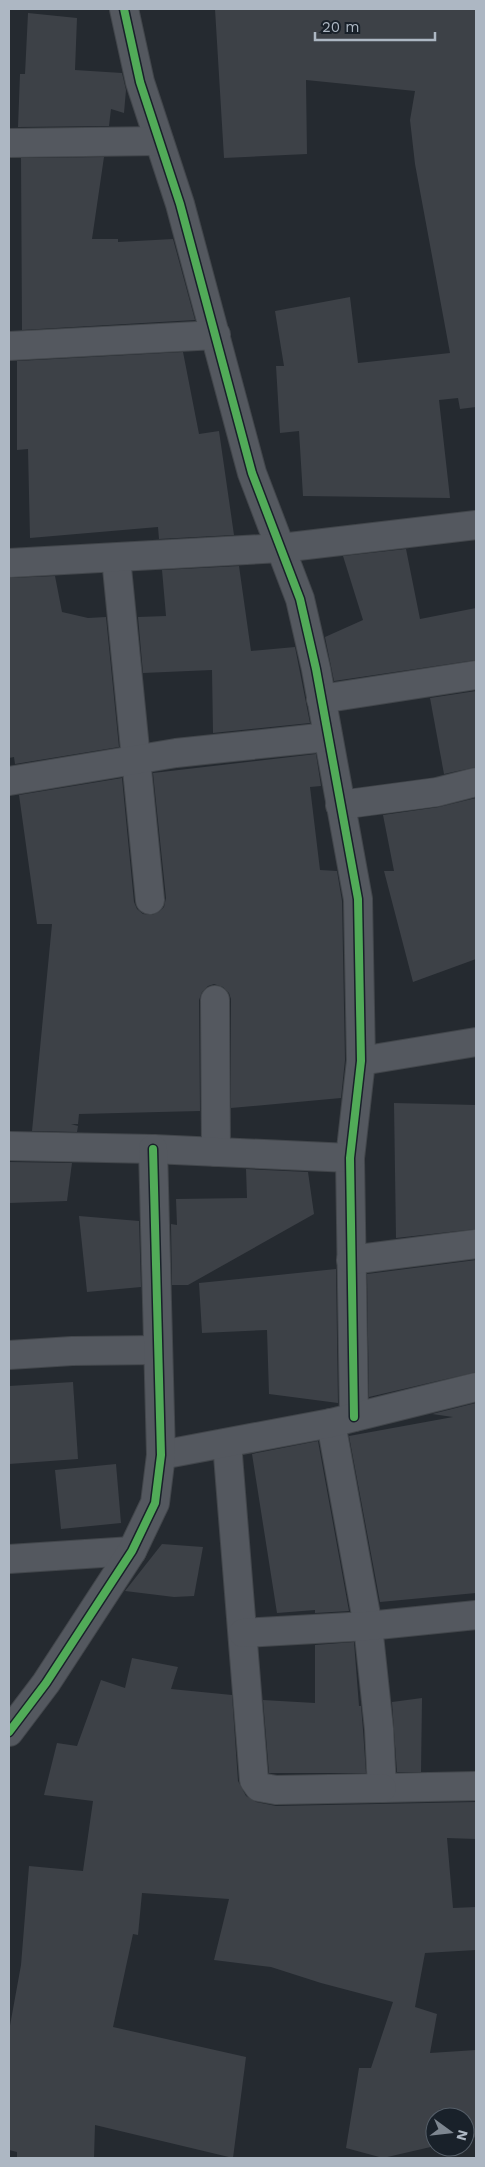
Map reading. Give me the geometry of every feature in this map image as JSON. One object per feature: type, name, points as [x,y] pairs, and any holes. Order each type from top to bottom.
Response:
[{"type":"street","points":[[124,9],[140,82],[180,204],[252,473],[300,599],[316,669],[358,899],[361,1061],[350,1158],[351,1260],[343,1420],[379,1729],[382,1788]]},
{"type":"street","points":[[9,142],[160,141]]},
{"type":"street","points":[[9,346],[216,335]]},
{"type":"street","points":[[9,563],[281,548],[476,525]]},
{"type":"street","points":[[116,558],[150,900]]},
{"type":"street","points":[[321,699],[476,675]]},
{"type":"street","points":[[9,781],[176,753],[328,737]]},
{"type":"street","points":[[340,805],[437,792],[476,782]]},
{"type":"street","points":[[215,1000],[216,1152]]},
{"type":"street","points":[[361,1061],[476,1042]]},
{"type":"street","points":[[9,1146],[153,1149],[350,1158]]},
{"type":"street","points":[[9,1732],[46,1683],[132,1551],[155,1503],[161,1455],[153,1149]]},
{"type":"street","points":[[351,1260],[476,1244]]},
{"type":"street","points":[[9,1355],[72,1351],[157,1350]]},
{"type":"street","points":[[161,1455],[343,1420],[476,1388]]},
{"type":"street","points":[[227,1443],[254,1780],[259,1787],[276,1790],[476,1786]]},
{"type":"street","points":[[9,1559],[132,1551]]},
{"type":"street","points":[[242,1633],[368,1626],[476,1615]]},
{"type":"building","points":[[215,9],[476,9],[476,407],[460,409],[458,398],[439,400],[450,498],[303,496],[299,431],[280,433],[276,366],[284,366],[275,311],[350,297],[358,363],[450,353],[415,164],[410,120],[415,91],[306,80],[307,154],[224,158]]},
{"type":"building","points":[[28,13],[77,18],[75,70],[122,73],[126,90],[124,113],[111,109],[109,126],[18,127],[20,74],[25,74]]},
{"type":"building","points":[[104,157],[92,239],[118,239],[118,242],[173,239],[195,320],[22,330],[21,158]]},
{"type":"building","points":[[183,352],[199,434],[219,431],[234,535],[159,539],[158,527],[30,538],[28,449],[17,450],[17,361]]},
{"type":"building","points":[[406,549],[420,619],[476,608],[476,660],[334,681],[325,637],[363,620],[343,556]]},
{"type":"building","points":[[239,566],[251,651],[295,647],[310,723],[213,733],[212,670],[143,673],[138,617],[166,616],[162,570]]},
{"type":"building","points":[[55,576],[62,612],[88,618],[106,617],[119,747],[15,764],[14,757],[9,758],[9,578]]},
{"type":"building","points":[[476,691],[476,767],[444,774],[430,698]]},
{"type":"building","points":[[316,754],[321,786],[310,787],[320,870],[337,871],[342,901],[345,1060],[341,1098],[231,1108],[231,999],[229,993],[223,987],[214,984],[208,986],[202,992],[199,1000],[200,1111],[79,1114],[78,1124],[71,1124],[78,1126],[77,1132],[32,1131],[52,924],[37,924],[19,795],[122,778],[134,902],[137,909],[143,914],[152,915],[164,907],[166,898],[153,773]]},
{"type":"building","points":[[476,798],[476,959],[413,982],[384,871],[394,871],[383,815],[439,807]]},
{"type":"building","points":[[394,1103],[476,1105],[476,1229],[396,1238]]},
{"type":"building","points":[[9,1162],[72,1163],[67,1201],[9,1203]]},
{"type":"building","points":[[246,1169],[308,1172],[314,1214],[188,1285],[172,1285],[171,1224],[177,1225],[176,1199],[247,1198]]},
{"type":"building","points":[[79,1216],[139,1221],[141,1287],[87,1292]]},
{"type":"building","points":[[476,1260],[476,1372],[369,1397],[367,1274]]},
{"type":"building","points":[[336,1269],[338,1403],[269,1394],[267,1330],[202,1333],[199,1283]]},
{"type":"building","points":[[73,1382],[78,1459],[9,1464],[9,1386]]},
{"type":"building","points":[[476,1403],[476,1593],[380,1602],[349,1436],[453,1417],[432,1414]]},
{"type":"building","points":[[318,1441],[349,1611],[315,1613],[315,1610],[277,1613],[252,1454]]},
{"type":"building","points":[[116,1464],[121,1523],[61,1529],[55,1470]]},
{"type":"building","points":[[162,1544],[203,1547],[194,1596],[174,1597],[125,1591]]},
{"type":"building","points":[[354,1642],[366,1773],[269,1773],[263,1700],[315,1703],[315,1645]]},
{"type":"building","points":[[132,1658],[178,1667],[171,1689],[232,1695],[238,1781],[246,1796],[256,1802],[276,1806],[476,1802],[476,1839],[447,1838],[453,1908],[476,1907],[476,1950],[425,1953],[415,2007],[437,2014],[430,2053],[476,2050],[476,2137],[475,2107],[425,2107],[425,2148],[383,2158],[346,2148],[359,2068],[371,2068],[393,2002],[321,1983],[271,1967],[214,1960],[229,1899],[142,1893],[138,1935],[133,1934],[113,2027],[246,2057],[233,2158],[95,2125],[94,2158],[17,2158],[17,2152],[9,2150],[9,2031],[21,1965],[29,1866],[83,1871],[93,1801],[44,1795],[57,1743],[77,1746],[101,1680],[125,1688]]},
{"type":"building","points":[[422,1698],[421,1772],[397,1772],[392,1702]]},
{"type":"cycle path","points":[[124,9],[140,82],[180,204],[252,473],[300,599],[316,669],[358,899],[361,1061],[350,1158],[354,1417]]},
{"type":"cycle path","points":[[9,1732],[46,1683],[132,1551],[155,1503],[161,1455],[153,1149]]}]
